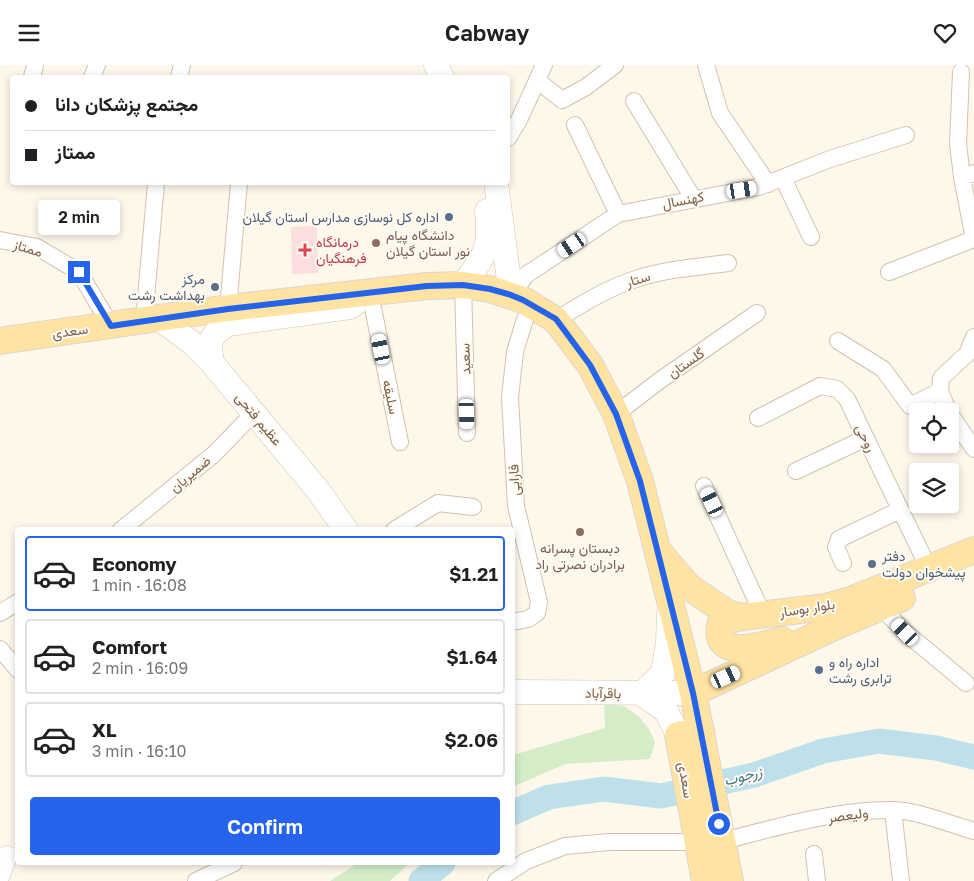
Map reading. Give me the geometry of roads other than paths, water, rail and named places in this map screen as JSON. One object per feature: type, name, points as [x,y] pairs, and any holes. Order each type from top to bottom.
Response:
[{"type":"main road","points":[[480,185],[496,235],[511,295]]},
{"type":"main road","points":[[463,285],[496,235],[496,185]]},
{"type":"main road","name":"سعدی","points":[[0,341],[228,309],[427,286],[463,285],[490,289],[523,300],[556,319],[590,365],[616,414],[640,481],[693,693],[690,733],[709,835],[730,881]]},
{"type":"main road","points":[[212,363],[210,345],[212,337],[216,331],[228,324],[350,307],[370,293]]},
{"type":"main road","name":"عظیم فتحی","points":[[152,320],[192,343],[212,363],[317,489],[344,527]]},
{"type":"main road","points":[[656,549],[689,587],[729,614],[752,616]]},
{"type":"main road","name":"بلوار بوسار","points":[[752,616],[826,607],[851,600],[974,550]]},
{"type":"main road","name":"بلوار بوسار","points":[[693,693],[834,627],[974,567]]},
{"type":"main road","points":[[642,694],[663,673],[668,643],[670,603]]},
{"type":"main road","points":[[752,616],[729,620],[720,625],[718,635],[723,644],[736,649],[802,636],[834,627]]},
{"type":"main road","name":"باقرآباد","points":[[515,692],[693,693]]},
{"type":"main road","name":"سعدی","points":[[642,694],[666,711],[690,733]]},
{"type":"main road","name":"سعدی","points":[[705,881],[709,835]]},
{"type":"street","points":[[513,125],[538,81],[544,65]]},
{"type":"street","points":[[538,81],[562,100],[586,87],[615,65]]},
{"type":"street","points":[[706,65],[720,113],[768,184]]},
{"type":"street","points":[[961,72],[958,144],[968,175],[974,244]]},
{"type":"street","points":[[634,101],[693,198]]},
{"type":"street","points":[[574,125],[618,214]]},
{"type":"street","name":"کهنسال","points":[[511,295],[526,275],[618,214],[693,198],[759,187],[830,159],[906,135]]},
{"type":"street","points":[[783,178],[811,237]]},
{"type":"street","points":[[152,320],[156,185]]},
{"type":"street","points":[[228,309],[239,185]]},
{"type":"street","points":[[889,272],[974,239]]},
{"type":"street","name":"ممتاز","points":[[0,240],[37,247],[79,272],[111,326]]},
{"type":"street","name":"ستار","points":[[556,319],[606,291],[635,279],[666,271],[728,263]]},
{"type":"street","name":"سعید","points":[[463,285],[468,433]]},
{"type":"street","name":"سلیقه","points":[[370,293],[400,442]]},
{"type":"street","name":"گلستان","points":[[616,414],[659,381],[758,313]]},
{"type":"street","name":"فارابی","points":[[515,621],[528,619],[537,613],[539,602],[516,507],[510,397],[515,353],[525,319]]},
{"type":"street","points":[[945,403],[940,391],[941,378],[967,354],[974,337]]},
{"type":"street","points":[[838,341],[884,369],[910,407],[940,391]]},
{"type":"street","name":"روحی","points":[[758,418],[820,386],[837,389],[847,399],[929,569]]},
{"type":"street","name":"ضمیریان","points":[[126,527],[213,455],[254,413]]},
{"type":"street","points":[[959,427],[974,449]]},
{"type":"street","points":[[796,471],[866,438]]},
{"type":"street","points":[[704,486],[752,616]]},
{"type":"street","points":[[399,527],[438,503],[473,507]]},
{"type":"street","points":[[843,563],[836,547],[839,539],[900,510]]},
{"type":"street","points":[[0,613],[15,604]]},
{"type":"street","points":[[881,607],[905,632],[966,683]]},
{"type":"street","points":[[0,649],[15,666]]},
{"type":"street","points":[[893,810],[901,881]]},
{"type":"street","name":"ولیعصر","points":[[496,881],[526,861],[565,846],[709,835],[772,828],[848,813],[893,810],[974,831]]},
{"type":"street","points":[[0,875],[8,854]]},
{"type":"street","points":[[814,854],[817,881]]},
{"type":"street","points":[[196,881],[230,865]]},
{"type":"waterway","name":"زرجوب","points":[[515,812],[549,797],[604,789],[661,796],[754,775],[823,751],[879,741],[936,748],[974,757]]},
{"type":"waterway","name":"زرجوب","points":[[421,881],[441,865]]},
{"type":"place","name":"اداره کل نوسازی مدارس استان گیلان","points":[[449,217]]},
{"type":"place","name":"دانشگاه پیام نور استان گیلان","points":[[376,243]]},
{"type":"place","name":"درمانگاه فرهنگیان","points":[[305,250]]},
{"type":"place","name":"مرکز بهداشت رشت","points":[[215,287]]},
{"type":"place","name":"دبستان پسرانه برادران نصرتی راد","points":[[580,532]]},
{"type":"place","name":"دفتر پیشخوان دولت","points":[[872,564]]},
{"type":"place","name":"اداره راه و ترابری رشت","points":[[819,670]]}]
